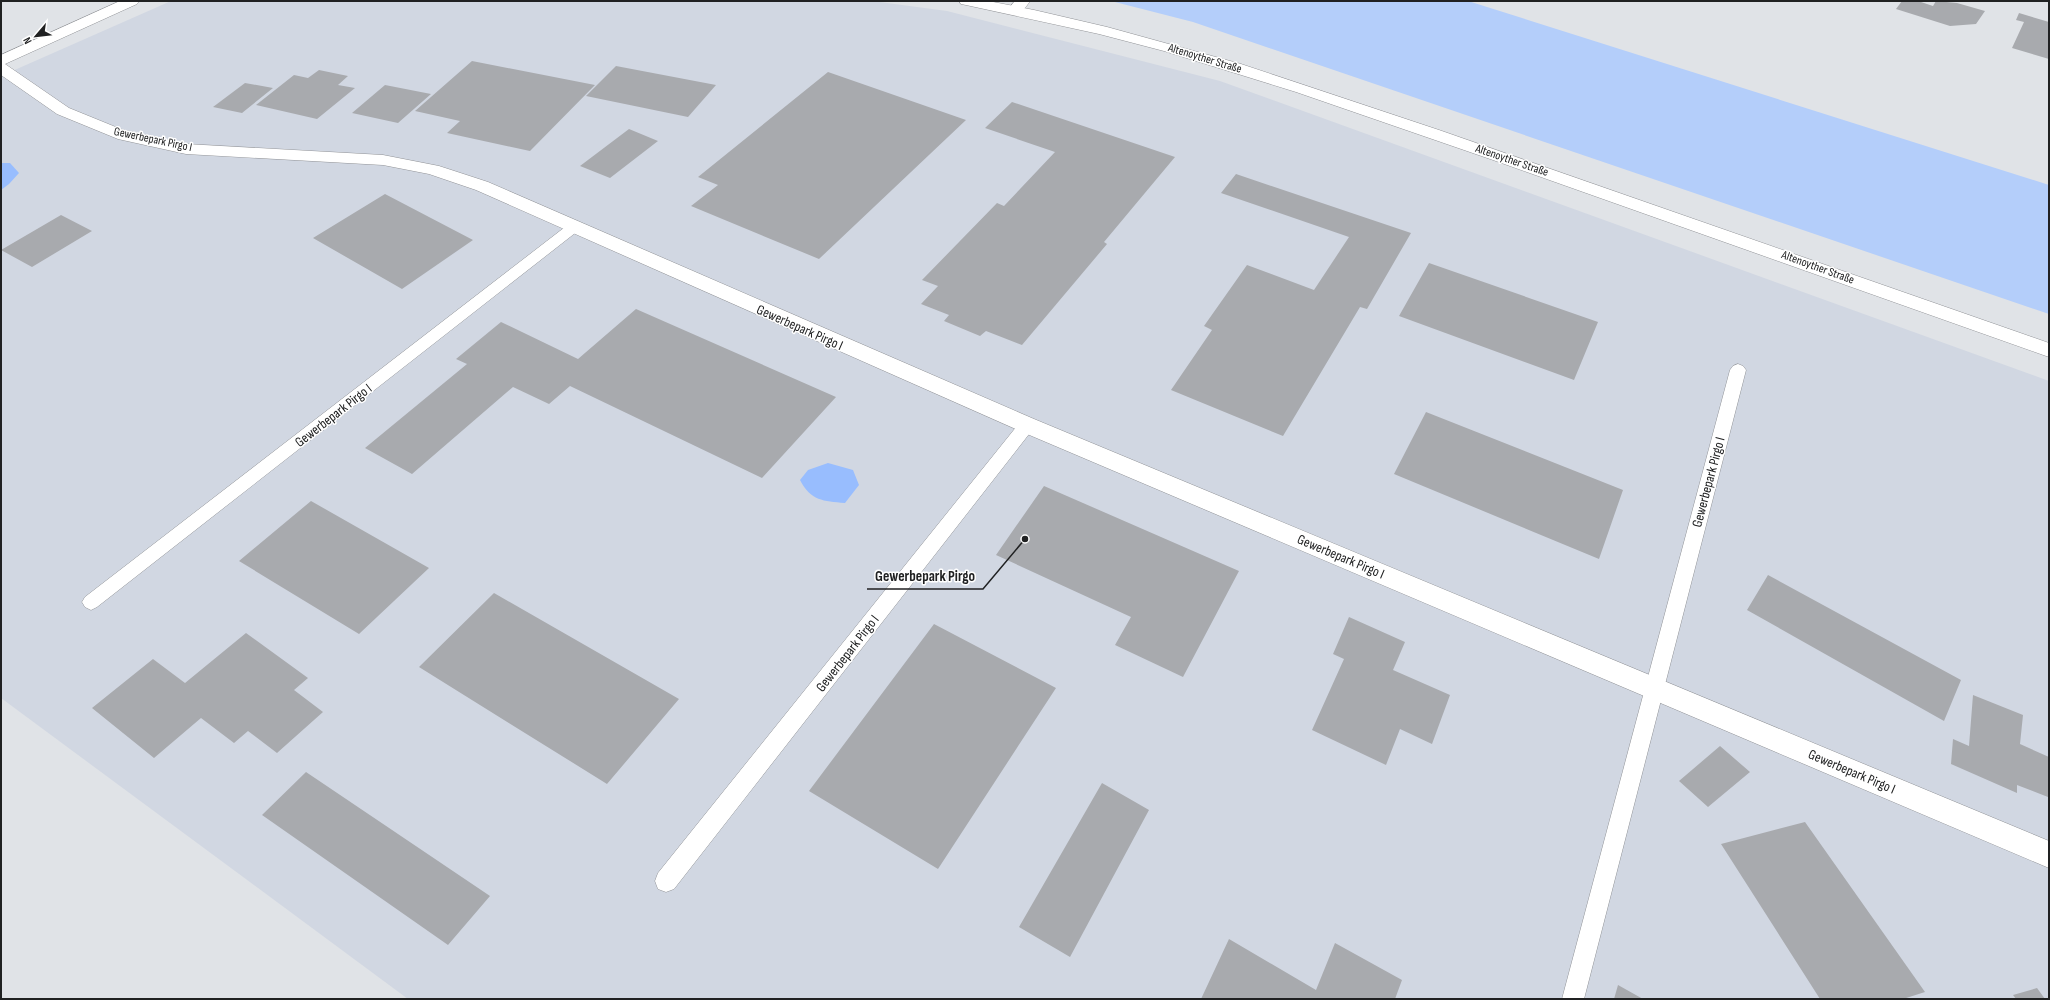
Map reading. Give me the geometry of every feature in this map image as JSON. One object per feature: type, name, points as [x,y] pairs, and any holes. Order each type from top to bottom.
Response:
[{"type":"street","points":[[1,61],[132,1]]},
{"type":"street","name":"Altenoyther Straße","points":[[966,1],[1019,5],[1158,44],[1311,90],[2049,350]]},
{"type":"street","name":"Gewerbepark Pirgo I","points":[[1,68],[63,111],[118,134],[186,149],[320,155],[383,160],[433,170],[482,186],[1027,425],[1655,687],[2049,855]]},
{"type":"lane","name":"Gewerbepark Pirgo I","points":[[91,602],[574,227]]},
{"type":"lane","name":"Gewerbepark Pirgo I","points":[[1573,999],[1738,370]]},
{"type":"lane","name":"Gewerbepark Pirgo I","points":[[666,881],[1027,425]]},
{"type":"shaded area","points":[[171,1],[872,1],[947,11],[1220,81],[2049,381],[2049,999],[408,999],[1,698],[1,76]]},
{"type":"shaded area","points":[[1111,1],[1468,1],[2049,185],[2049,314],[1193,22]]},
{"type":"shaded area","points":[[1,163],[10,163],[19,173],[1,190]]},
{"type":"shaded area","points":[[828,463],[853,470],[859,485],[845,503],[830,502],[818,499],[804,487],[800,480],[808,470]]},
{"type":"building","points":[[1902,1],[1918,1],[1933,6],[1936,1],[1957,3],[1985,11],[1976,24],[1950,26],[1896,9]]},
{"type":"building","points":[[2019,13],[2049,22],[2049,59],[2012,48],[2024,22],[2016,20]]},
{"type":"building","points":[[472,61],[595,85],[530,151],[447,133],[460,121],[415,111]]},
{"type":"building","points":[[616,66],[716,85],[688,117],[586,96]]},
{"type":"building","points":[[319,70],[348,76],[338,85],[355,88],[317,119],[256,105],[294,75],[308,78]]},
{"type":"building","points":[[828,72],[966,120],[819,259],[691,206],[718,185],[698,177]]},
{"type":"building","points":[[245,83],[273,88],[242,113],[213,107]]},
{"type":"building","points":[[385,85],[431,94],[398,123],[352,113]]},
{"type":"building","points":[[1012,102],[1175,157],[1104,242],[1107,244],[1022,345],[986,331],[980,336],[944,321],[949,315],[921,304],[938,286],[922,280],[997,203],[1004,206],[1055,152],[985,128]]},
{"type":"building","points":[[629,129],[658,141],[610,178],[580,166]]},
{"type":"building","points":[[1236,174],[1411,233],[1367,309],[1360,307],[1283,436],[1171,390],[1212,330],[1204,326],[1247,265],[1314,290],[1349,237],[1221,193]]},
{"type":"building","points":[[385,194],[473,240],[402,289],[313,238]]},
{"type":"building","points":[[61,215],[92,231],[32,267],[1,250]]},
{"type":"building","points":[[1429,263],[1598,322],[1574,380],[1399,316]]},
{"type":"building","points":[[636,309],[836,397],[762,478],[570,386],[549,404],[513,387],[412,474],[365,448],[467,364],[456,359],[501,322],[578,359]]},
{"type":"building","points":[[1426,412],[1623,490],[1599,559],[1394,474]]},
{"type":"building","points":[[1044,486],[1239,571],[1183,677],[1115,645],[1131,617],[996,555]]},
{"type":"building","points":[[311,501],[429,568],[359,634],[239,561]]},
{"type":"building","points":[[1768,575],[1961,680],[1944,721],[1747,610]]},
{"type":"building","points":[[494,593],[679,699],[607,784],[419,667]]},
{"type":"building","points":[[1349,617],[1405,642],[1393,670],[1450,695],[1432,744],[1400,729],[1386,765],[1312,730],[1344,659],[1333,654]]},
{"type":"building","points":[[934,624],[1056,688],[938,869],[809,791]]},
{"type":"building","points":[[246,633],[308,678],[294,690],[323,712],[277,753],[248,731],[234,743],[201,718],[154,758],[92,708],[153,659],[185,683]]},
{"type":"building","points":[[1973,695],[2023,715],[2020,744],[2049,757],[2048,797],[2017,785],[2017,793],[1951,764],[1953,739],[1969,746]]},
{"type":"building","points":[[1720,746],[1750,772],[1708,807],[1679,781]]},
{"type":"building","points":[[306,772],[490,896],[448,945],[262,815]]},
{"type":"building","points":[[1102,783],[1149,810],[1070,957],[1019,927]]},
{"type":"building","points":[[1805,822],[1925,992],[1903,999],[1820,999],[1721,844]]},
{"type":"building","points":[[1229,939],[1316,990],[1335,943],[1402,980],[1395,999],[1201,999]]},
{"type":"building","points":[[1618,985],[1643,999],[1614,999]]},
{"type":"building","points":[[2037,988],[2045,999],[2016,999],[2013,995]]},
{"type":"place","name":"Gewerbepark Pirgo","points":[[1025,539]]}]
